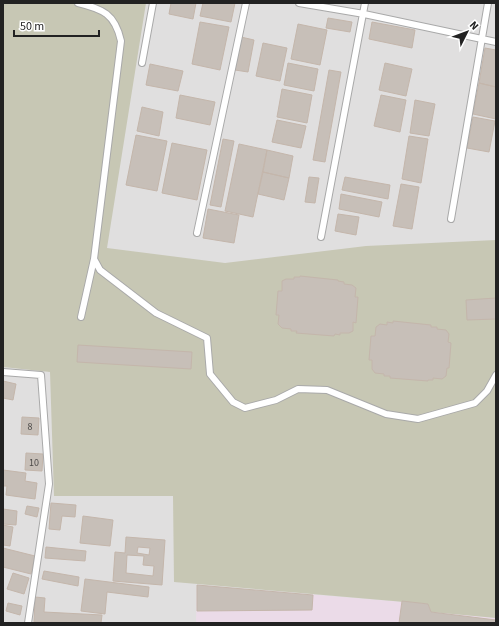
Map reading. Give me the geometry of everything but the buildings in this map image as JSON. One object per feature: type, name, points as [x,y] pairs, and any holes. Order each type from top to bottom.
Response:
[{"type":"lane","points":[[78,3],[94,6],[104,11],[112,18],[118,30],[121,41],[94,259],[81,317]]},
{"type":"lane","points":[[142,63],[153,3]]},
{"type":"lane","points":[[197,233],[246,3]]},
{"type":"lane","points":[[299,3],[364,14],[496,42]]},
{"type":"lane","points":[[321,237],[366,3]]},
{"type":"lane","points":[[451,219],[488,3]]},
{"type":"lane","points":[[94,259],[100,270],[156,313],[207,338],[210,374],[233,402],[245,408],[276,400],[298,389],[327,390],[386,414],[418,419],[476,403],[487,391],[496,376]]},
{"type":"lane","points":[[3,372],[41,375],[49,484],[28,623]]},
{"type":"shaded area","points":[[3,3],[496,3],[496,623],[3,623]]},
{"type":"shaded area","points":[[3,3],[146,3],[107,248],[225,263],[366,246],[496,240],[496,618],[431,612],[428,604],[174,582],[173,496],[54,496],[50,372],[3,367]]},
{"type":"shaded area","points":[[197,585],[428,604],[431,612],[496,618],[496,623],[196,623]]}]
